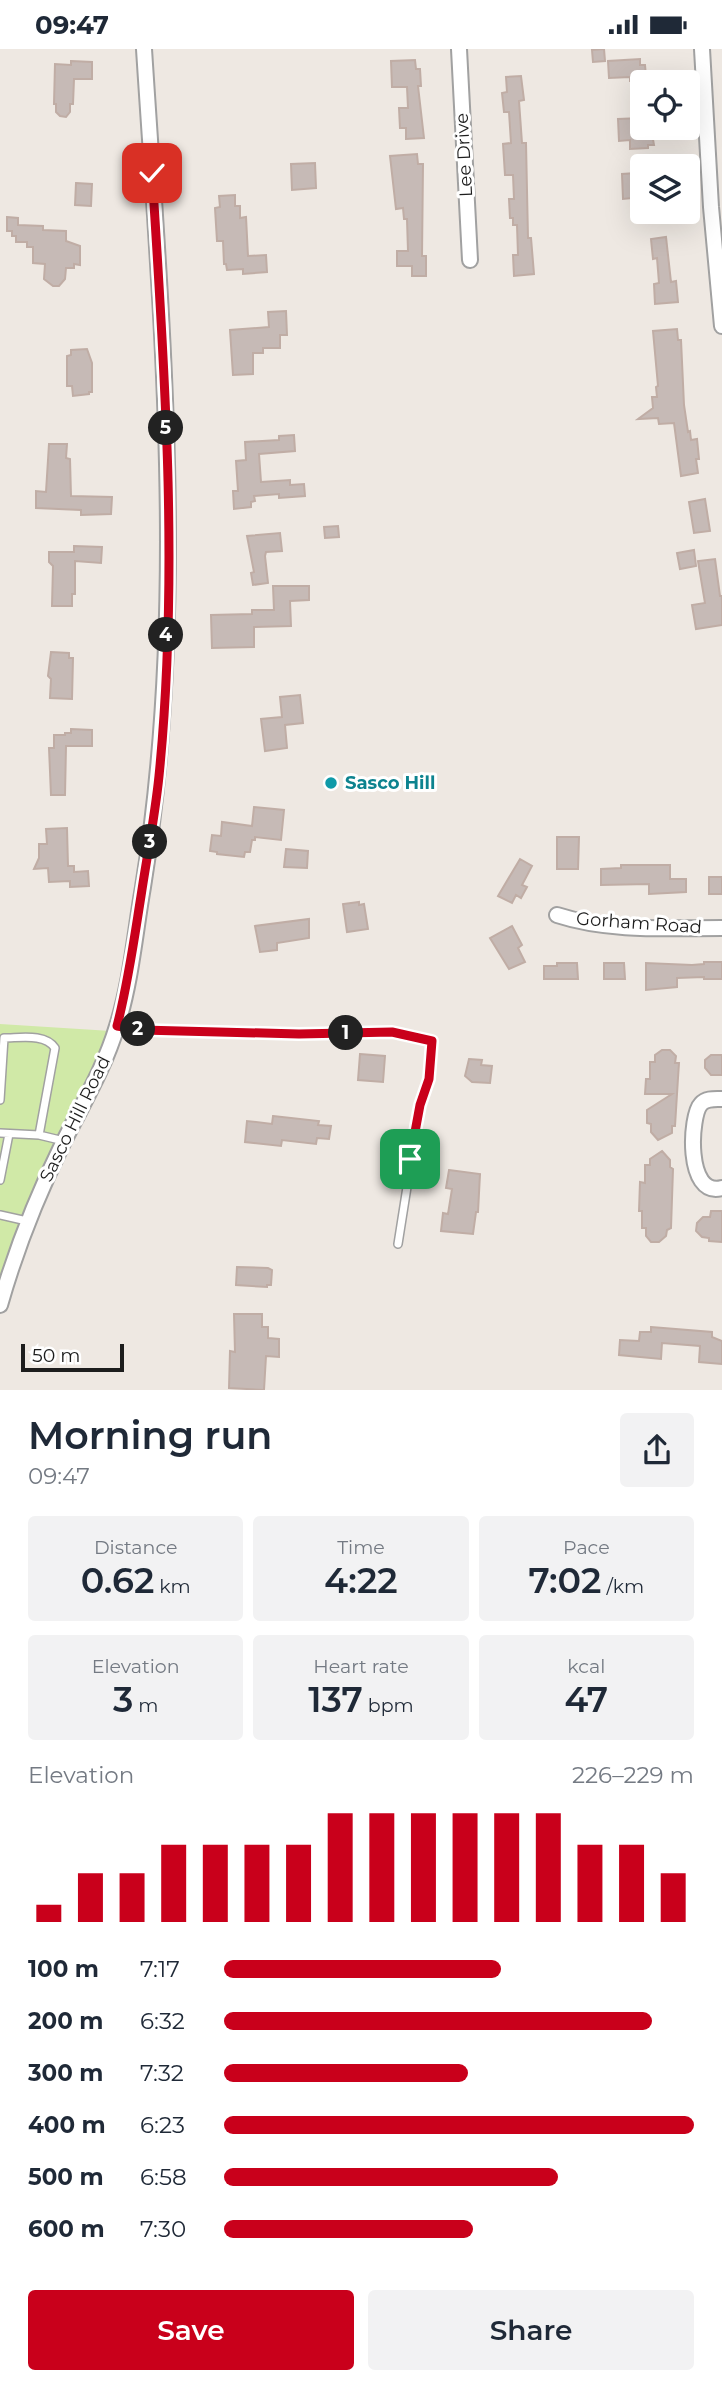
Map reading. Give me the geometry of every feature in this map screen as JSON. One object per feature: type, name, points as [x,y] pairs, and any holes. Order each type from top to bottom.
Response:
[{"type":"street","name":"Sasco Hill Road","points":[[0,1305],[27,1221],[93,1084],[117,1026],[134,940],[159,775],[169,571],[168,459],[162,320],[144,49]]},
{"type":"street","name":"Lee Drive","points":[[459,49],[470,260]]},
{"type":"street","points":[[702,49],[711,207],[722,326]]},
{"type":"street","name":"Gorham Road","points":[[557,915],[605,925],[722,928]]},
{"type":"street","points":[[722,1099],[708,1100],[700,1104],[695,1114],[694,1158],[696,1171],[703,1185],[709,1189],[722,1188]]},
{"type":"lane","points":[[117,1026],[142,1030],[299,1034],[392,1032],[432,1041],[429,1079],[415,1129],[398,1244]]},
{"type":"lane","points":[[0,1100],[4,1038],[38,1038],[51,1042],[55,1048],[39,1135]]},
{"type":"lane","points":[[0,1133],[39,1135],[64,1141]]},
{"type":"lane","points":[[0,1180],[9,1134]]},
{"type":"lane","points":[[0,1215],[27,1221]]},
{"type":"green space","points":[[0,1024],[111,1031],[99,1064],[31,1193],[23,1223],[0,1283]]},
{"type":"building","points":[[604,49],[605,61],[593,62],[592,50]]},
{"type":"building","points":[[640,59],[640,65],[645,65],[645,70],[630,70],[630,77],[609,78],[608,61]]},
{"type":"building","points":[[415,60],[416,69],[420,69],[421,86],[418,86],[424,138],[406,139],[406,128],[400,128],[399,108],[408,108],[407,87],[392,87],[391,61]]},
{"type":"building","points":[[71,61],[92,62],[92,79],[74,79],[73,104],[70,104],[70,112],[66,117],[56,112],[54,104],[55,64],[71,65]]},
{"type":"building","points":[[521,76],[524,100],[519,101],[522,143],[526,143],[528,238],[531,238],[534,274],[514,276],[513,255],[518,255],[517,225],[513,225],[513,218],[510,218],[509,199],[514,199],[513,175],[505,175],[503,144],[511,143],[509,112],[504,112],[502,93],[507,92],[506,77]]},
{"type":"building","points":[[630,118],[630,140],[619,141],[618,119]]},
{"type":"building","points":[[630,140],[653,140],[654,145],[648,145],[648,148],[630,149]]},
{"type":"building","points":[[417,154],[418,164],[423,164],[422,256],[426,256],[426,276],[412,276],[412,266],[397,266],[397,251],[408,251],[407,219],[404,219],[403,208],[396,209],[390,156]]},
{"type":"building","points":[[315,163],[316,188],[292,190],[291,164]]},
{"type":"building","points":[[630,173],[630,198],[623,199],[622,174]]},
{"type":"building","points":[[76,183],[92,184],[91,206],[75,205]]},
{"type":"building","points":[[235,195],[235,206],[240,206],[240,218],[246,217],[248,256],[266,255],[267,272],[243,274],[243,269],[227,270],[224,264],[223,241],[217,241],[215,208],[220,207],[219,196]]},
{"type":"building","points":[[7,217],[18,218],[18,225],[43,226],[43,230],[66,231],[66,241],[80,246],[80,265],[74,264],[74,268],[66,268],[65,279],[59,286],[53,286],[44,279],[45,264],[33,263],[33,247],[27,247],[27,242],[16,242],[12,231],[7,231]]},
{"type":"building","points":[[666,237],[671,282],[676,281],[678,302],[655,304],[654,284],[659,283],[657,258],[653,259],[651,239]]},
{"type":"building","points":[[286,311],[287,335],[280,335],[280,348],[263,348],[263,353],[253,353],[253,374],[233,375],[230,330],[269,327],[268,312]]},
{"type":"building","points":[[677,329],[678,340],[681,340],[688,432],[690,431],[691,440],[697,439],[699,459],[696,459],[698,473],[681,476],[674,423],[659,424],[658,418],[638,419],[653,408],[652,397],[657,397],[653,331]]},
{"type":"building","points":[[87,349],[92,363],[92,392],[73,396],[72,386],[67,386],[67,356],[71,355],[71,350]]},
{"type":"building","points":[[294,435],[295,451],[259,454],[261,482],[290,480],[290,485],[304,484],[305,496],[254,496],[255,501],[251,502],[251,507],[234,509],[233,491],[238,491],[236,461],[246,460],[245,442],[279,440],[279,436]]},
{"type":"building","points":[[49,444],[67,444],[71,496],[112,497],[111,514],[81,515],[81,510],[36,508],[36,491],[46,492]]},
{"type":"building","points":[[705,499],[710,531],[694,533],[689,502]]},
{"type":"building","points":[[338,526],[339,537],[325,538],[324,527]]},
{"type":"building","points":[[280,533],[282,551],[266,552],[265,556],[268,583],[253,585],[251,573],[254,572],[247,536]]},
{"type":"building","points":[[74,546],[102,547],[101,563],[75,561],[75,594],[72,594],[72,606],[52,606],[53,566],[49,562],[49,552],[74,552]]},
{"type":"building","points":[[694,550],[696,566],[680,569],[677,553]]},
{"type":"building","points":[[715,559],[722,596],[722,625],[696,629],[692,605],[705,603],[698,561]]},
{"type":"building","points":[[273,586],[309,586],[309,600],[290,601],[291,626],[254,627],[254,647],[212,648],[211,615],[252,614],[252,610],[274,610]]},
{"type":"building","points":[[51,652],[69,653],[69,658],[73,658],[72,699],[50,698],[51,679],[48,676]]},
{"type":"building","points":[[300,695],[303,723],[285,725],[287,748],[265,751],[261,719],[282,717],[280,697]]},
{"type":"building","points":[[71,729],[92,730],[92,746],[66,746],[65,795],[51,795],[49,748],[54,748],[54,735],[71,733]]},
{"type":"building","points":[[254,807],[284,810],[281,840],[255,837],[250,852],[245,852],[244,857],[210,851],[212,835],[221,836],[222,822],[252,826]]},
{"type":"building","points":[[67,828],[68,866],[74,866],[74,872],[88,871],[89,886],[70,887],[70,881],[49,882],[48,868],[34,869],[39,858],[39,844],[47,844],[46,829]]},
{"type":"building","points":[[557,837],[579,837],[578,869],[557,869]]},
{"type":"building","points":[[286,849],[308,851],[307,868],[284,867]]},
{"type":"building","points":[[520,859],[532,866],[522,885],[527,887],[521,898],[516,895],[512,903],[498,896]]},
{"type":"building","points":[[621,865],[670,865],[670,879],[686,879],[686,892],[649,894],[649,884],[601,885],[601,869],[621,868]]},
{"type":"building","points":[[709,877],[722,877],[722,894],[709,894]]},
{"type":"building","points":[[359,902],[359,905],[364,904],[368,929],[347,932],[343,904]]},
{"type":"building","points":[[309,919],[309,938],[277,943],[277,950],[260,952],[255,926]]},
{"type":"building","points":[[512,926],[522,945],[518,948],[525,962],[509,969],[490,938]]},
{"type":"building","points":[[722,962],[722,979],[677,978],[677,987],[646,990],[646,963],[692,965]]},
{"type":"building","points":[[557,963],[577,963],[578,979],[544,979],[544,966],[557,966]]},
{"type":"building","points":[[604,963],[624,963],[625,979],[604,979]]},
{"type":"building","points":[[662,1050],[670,1050],[676,1056],[675,1063],[679,1063],[675,1126],[672,1126],[672,1133],[658,1140],[651,1132],[651,1124],[647,1123],[647,1110],[672,1094],[645,1094],[646,1079],[650,1079],[650,1062],[655,1062],[655,1055]]},
{"type":"building","points":[[360,1054],[385,1056],[383,1082],[358,1080]]},
{"type":"building","points":[[711,1055],[722,1055],[722,1075],[711,1075],[705,1068],[705,1060]]},
{"type":"building","points":[[469,1059],[482,1060],[481,1065],[492,1066],[490,1083],[472,1082],[465,1076]]},
{"type":"building","points":[[273,1116],[319,1121],[318,1125],[331,1126],[329,1139],[317,1138],[316,1144],[282,1140],[281,1146],[245,1142],[247,1121],[272,1124]]},
{"type":"building","points":[[662,1151],[670,1160],[670,1167],[673,1169],[671,1228],[659,1242],[651,1242],[646,1236],[646,1228],[642,1228],[642,1211],[639,1211],[640,1182],[645,1183],[645,1165],[650,1165],[650,1159]]},
{"type":"building","points":[[449,1170],[480,1174],[478,1212],[473,1234],[441,1231],[443,1213],[448,1214],[452,1189],[446,1188]]},
{"type":"building","points":[[711,1211],[722,1211],[722,1242],[709,1241],[709,1238],[702,1237],[696,1231],[697,1223],[703,1217],[710,1217]]},
{"type":"building","points":[[237,1267],[272,1270],[271,1285],[236,1285]]},
{"type":"building","points":[[234,1314],[262,1314],[262,1327],[268,1327],[268,1338],[279,1339],[279,1357],[266,1356],[264,1390],[229,1388],[230,1351],[235,1352]]},
{"type":"building","points":[[651,1327],[712,1332],[712,1337],[722,1341],[722,1364],[699,1362],[700,1346],[662,1343],[661,1359],[619,1355],[620,1340],[639,1341],[640,1332],[651,1332]]},
{"type":"place","name":"Sasco Hill","points":[[331,783]]},
{"type":"route","points":[[152,173],[168,459],[169,571],[164,698],[159,775],[150,845],[124,1000],[117,1026],[142,1030],[299,1034],[392,1032],[432,1041],[429,1079],[420,1105],[410,1159]]}]
